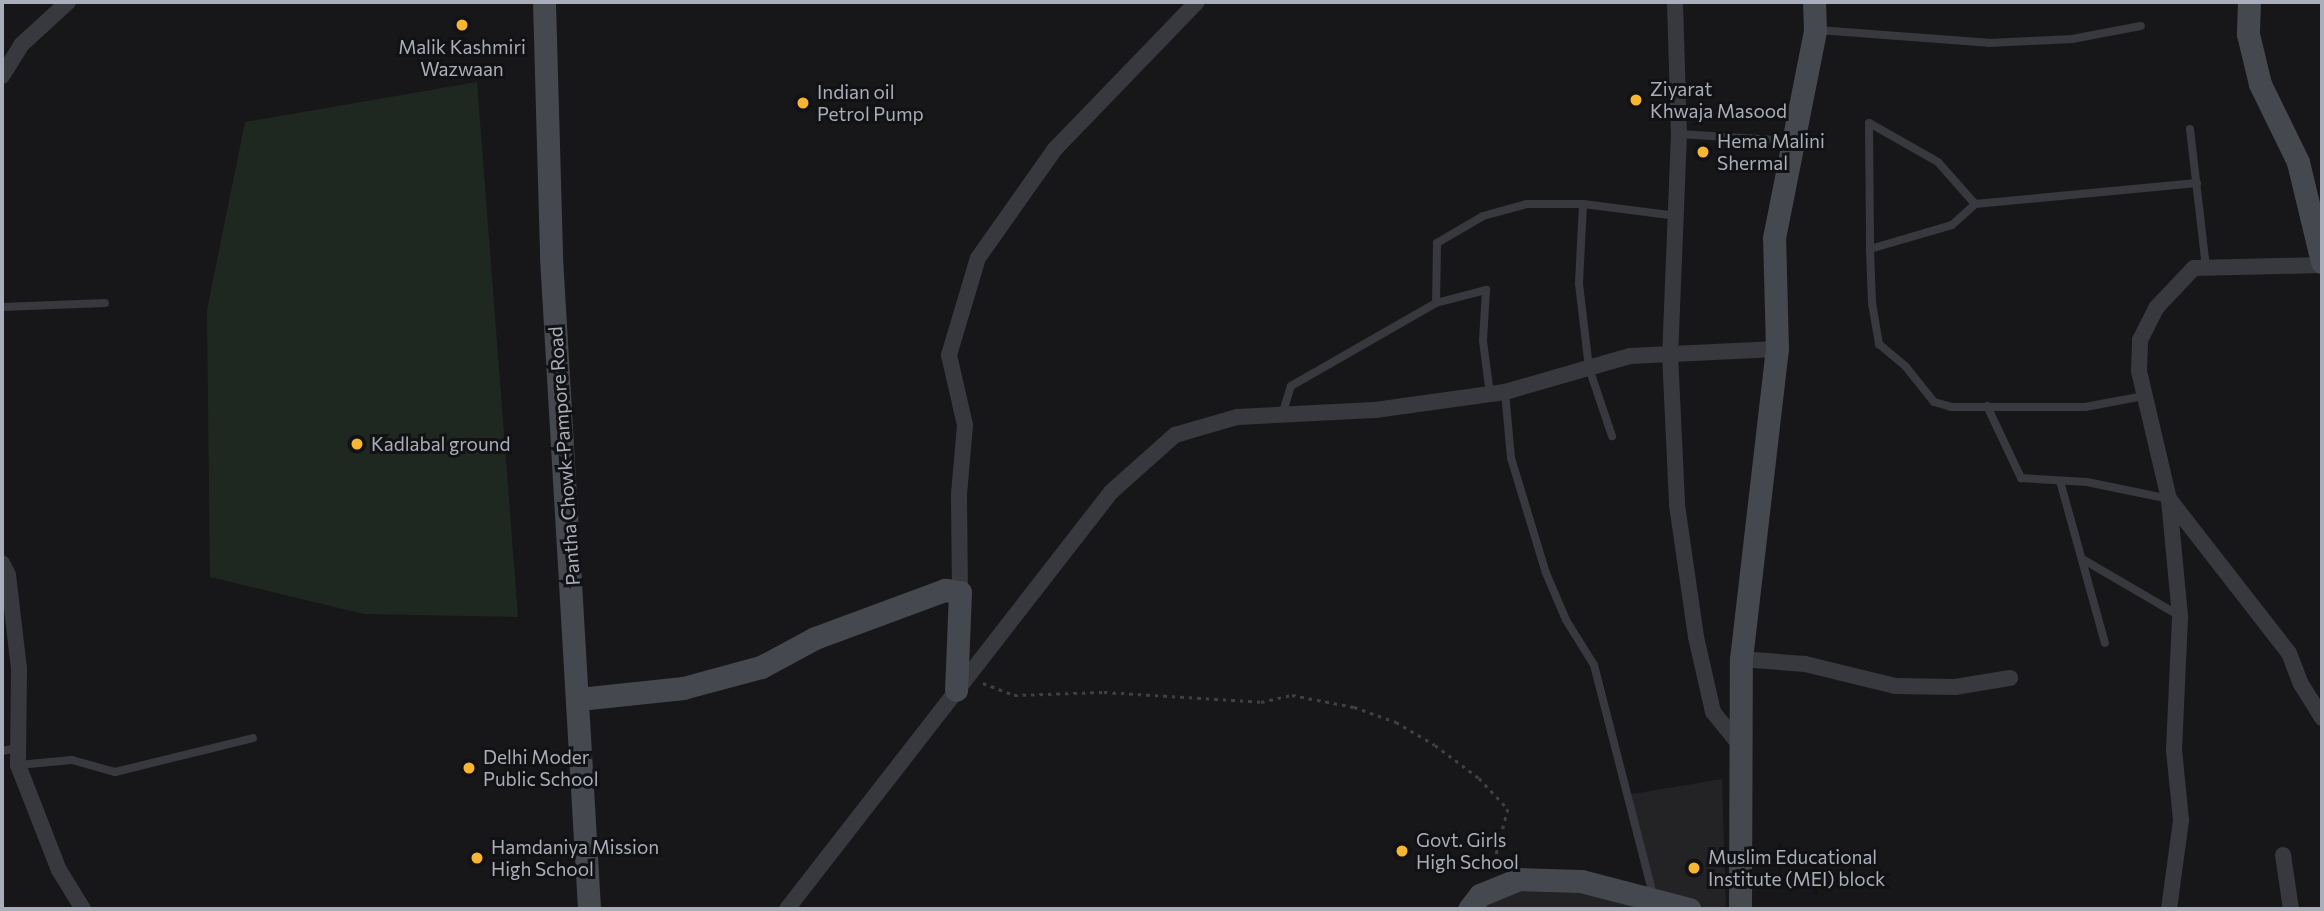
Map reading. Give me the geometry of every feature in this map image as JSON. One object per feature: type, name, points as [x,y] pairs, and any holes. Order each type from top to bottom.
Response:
[{"type":"street","points":[[2,76],[22,45],[68,2]]},
{"type":"street","name":"Pantha Chowk-Pampore Road","points":[[544,2],[551,257],[579,699],[589,909]]},
{"type":"street","points":[[961,684],[959,494],[965,425],[949,355],[978,258],[1055,149],[1196,2]]},
{"type":"street","points":[[1675,2],[1679,134],[1670,354],[1677,505],[1696,637],[1713,712],[1739,744]]},
{"type":"street","points":[[1740,909],[1741,659],[1777,349],[1774,238],[1815,30],[1814,2]]},
{"type":"street","points":[[2169,909],[2181,820],[2175,750],[2180,616],[2169,499],[2139,372],[2140,340],[2177,283],[2193,268],[2322,263],[2298,162],[2260,84],[2248,34],[2249,2]]},
{"type":"street","points":[[787,909],[1111,492],[1175,435],[1237,417],[1375,411],[1497,393],[1630,356],[1777,349]]},
{"type":"street","points":[[2169,499],[2289,653],[2301,684],[2322,718]]},
{"type":"street","points":[[2,563],[8,575],[19,668],[10,749],[59,870],[83,909]]},
{"type":"street","points":[[579,699],[683,688],[761,667],[815,638],[945,590],[960,592]]},
{"type":"street","points":[[1741,659],[1805,664],[1895,686],[1955,687],[2010,678]]},
{"type":"street","points":[[2283,855],[2291,909]]},
{"type":"street","points":[[1474,902],[1519,879],[1581,881],[1689,909]]},
{"type":"lane","points":[[1815,30],[1989,43],[2072,39],[2141,26]]},
{"type":"lane","points":[[1975,204],[1938,162],[1869,123],[1870,249],[1879,344],[1906,367],[1934,402],[1987,406],[2085,407],[2144,396]]},
{"type":"lane","points":[[2190,129],[2206,268]]},
{"type":"lane","points":[[1679,134],[1793,141]]},
{"type":"lane","points":[[1870,249],[1952,225],[1975,204],[2197,183]]},
{"type":"lane","points":[[1436,303],[1437,243],[1483,216],[1527,204],[1583,204],[1677,216]]},
{"type":"lane","points":[[1583,204],[1579,284],[1589,368],[1612,436]]},
{"type":"lane","points":[[1282,415],[1291,386],[1436,303],[1486,290],[1483,341],[1511,458],[1546,573],[1566,620],[1594,665],[1653,898]]},
{"type":"lane","points":[[2,307],[105,303]]},
{"type":"lane","points":[[1987,406],[2021,478],[2060,481],[2169,499]]},
{"type":"lane","points":[[2060,481],[2105,643]]},
{"type":"lane","points":[[2084,560],[2180,616]]},
{"type":"lane","points":[[18,765],[72,760],[115,772],[253,738]]},
{"type":"path","points":[[961,684],[1014,695],[1104,692],[1261,702],[1292,695],[1354,707],[1396,722],[1479,778],[1508,809],[1488,885],[1474,902]]},
{"type":"shaded area","name":"Kadlabal ground","points":[[477,82],[518,617],[364,614],[210,577],[207,310],[245,122]]},
{"type":"shaded area","points":[[1722,779],[1726,909],[1469,909],[1519,879],[1653,897],[1626,795]]},
{"type":"place","name":"Malik Kashmiri Wazwaan","points":[[462,25]]},
{"type":"place","name":"Ziyarat Khwaja Masood","points":[[1636,100]]},
{"type":"place","name":"Indian oil Petrol Pump","points":[[803,103]]},
{"type":"place","name":"Hema Malini Shermal","points":[[1703,152]]},
{"type":"place","name":"Kadlabal ground","points":[[357,444]]},
{"type":"place","name":"Delhi Moder Public School","points":[[469,768]]},
{"type":"place","name":"Govt. Girls High School","points":[[1402,851]]},
{"type":"place","name":"Hamdaniya Mission High School","points":[[477,858]]},
{"type":"place","name":"Muslim Educational Institute (MEI) block","points":[[1694,868]]}]
